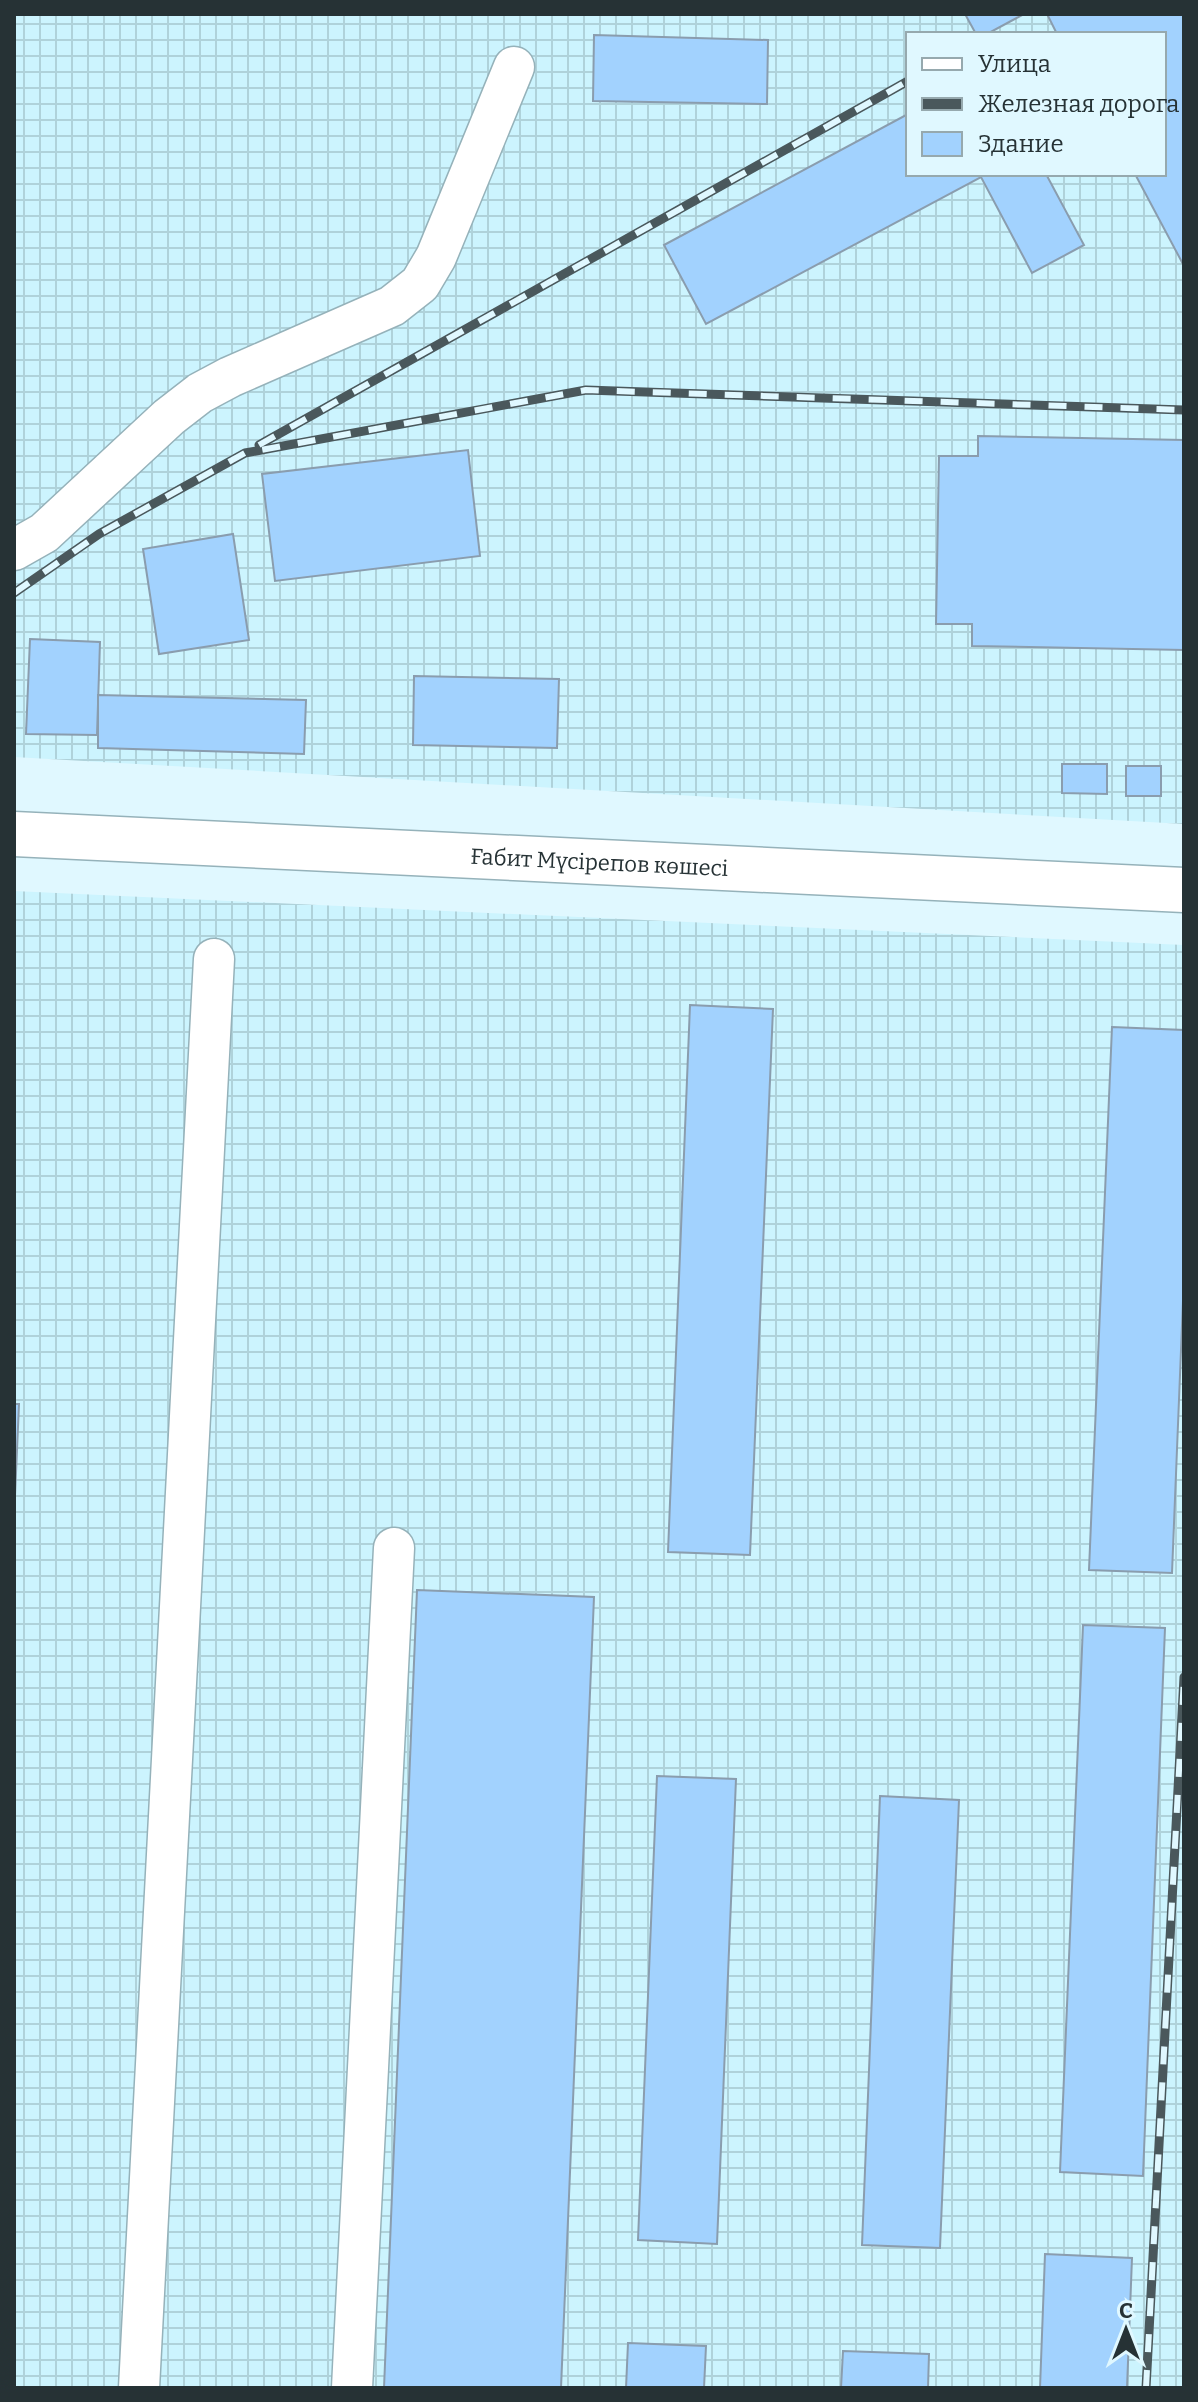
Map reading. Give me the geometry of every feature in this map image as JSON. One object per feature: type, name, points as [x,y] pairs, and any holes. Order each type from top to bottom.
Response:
[{"type":"main road","name":"Ғабит Мүсірепов көшесі","points":[[14,834],[1184,890]]},
{"type":"lane","points":[[14,550],[44,533],[169,417],[200,393],[392,306],[420,284],[436,257],[514,67]]},
{"type":"lane","points":[[139,2388],[214,959]]},
{"type":"lane","points":[[352,2388],[394,1548]]},
{"type":"shaded area","points":[[14,14],[1184,14],[1184,824],[14,757]]},
{"type":"shaded area","points":[[14,891],[1184,945],[1184,2388],[14,2388]]},
{"type":"building","points":[[965,14],[1024,14],[991,32],[975,32]]},
{"type":"building","points":[[1047,14],[1184,14],[1184,266],[1136,176],[1166,176],[1166,32],[1056,32]]},
{"type":"building","points":[[594,35],[768,40],[767,104],[593,101]]},
{"type":"building","points":[[906,115],[906,176],[1047,176],[1084,245],[1032,273],[981,177],[706,324],[664,245]]},
{"type":"building","points":[[978,436],[1184,440],[1184,650],[972,646],[972,624],[936,624],[939,456],[978,456]]},
{"type":"building","points":[[468,450],[480,556],[275,581],[262,474]]},
{"type":"building","points":[[233,534],[249,640],[159,654],[143,549]]},
{"type":"building","points":[[30,639],[100,642],[97,735],[26,734]]},
{"type":"building","points":[[414,676],[559,679],[557,748],[413,745]]},
{"type":"building","points":[[98,695],[306,700],[304,754],[98,748]]},
{"type":"building","points":[[1062,764],[1107,764],[1107,794],[1062,793]]},
{"type":"building","points":[[1126,766],[1161,766],[1161,796],[1126,796]]},
{"type":"building","points":[[690,1005],[773,1009],[750,1555],[668,1552]]},
{"type":"building","points":[[1112,1027],[1184,1030],[1184,1276],[1172,1573],[1089,1570]]},
{"type":"building","points":[[14,1404],[19,1404],[15,1496],[14,1496]]},
{"type":"building","points":[[417,1590],[594,1597],[561,2388],[384,2388]]},
{"type":"building","points":[[1083,1625],[1165,1628],[1143,2176],[1060,2172]]},
{"type":"building","points":[[657,1776],[736,1779],[717,2244],[638,2240]]},
{"type":"building","points":[[880,1796],[959,1800],[940,2248],[862,2245]]},
{"type":"building","points":[[1045,2254],[1132,2258],[1127,2388],[1040,2388]]},
{"type":"building","points":[[628,2343],[706,2346],[704,2388],[626,2388]]},
{"type":"building","points":[[843,2351],[929,2354],[928,2388],[841,2388]]},
{"type":"railway","points":[[259,445],[906,82]]},
{"type":"railway","points":[[14,593],[99,534],[245,453],[586,390],[1184,410]]},
{"type":"railway","points":[[1146,2388],[1184,1677]]}]
